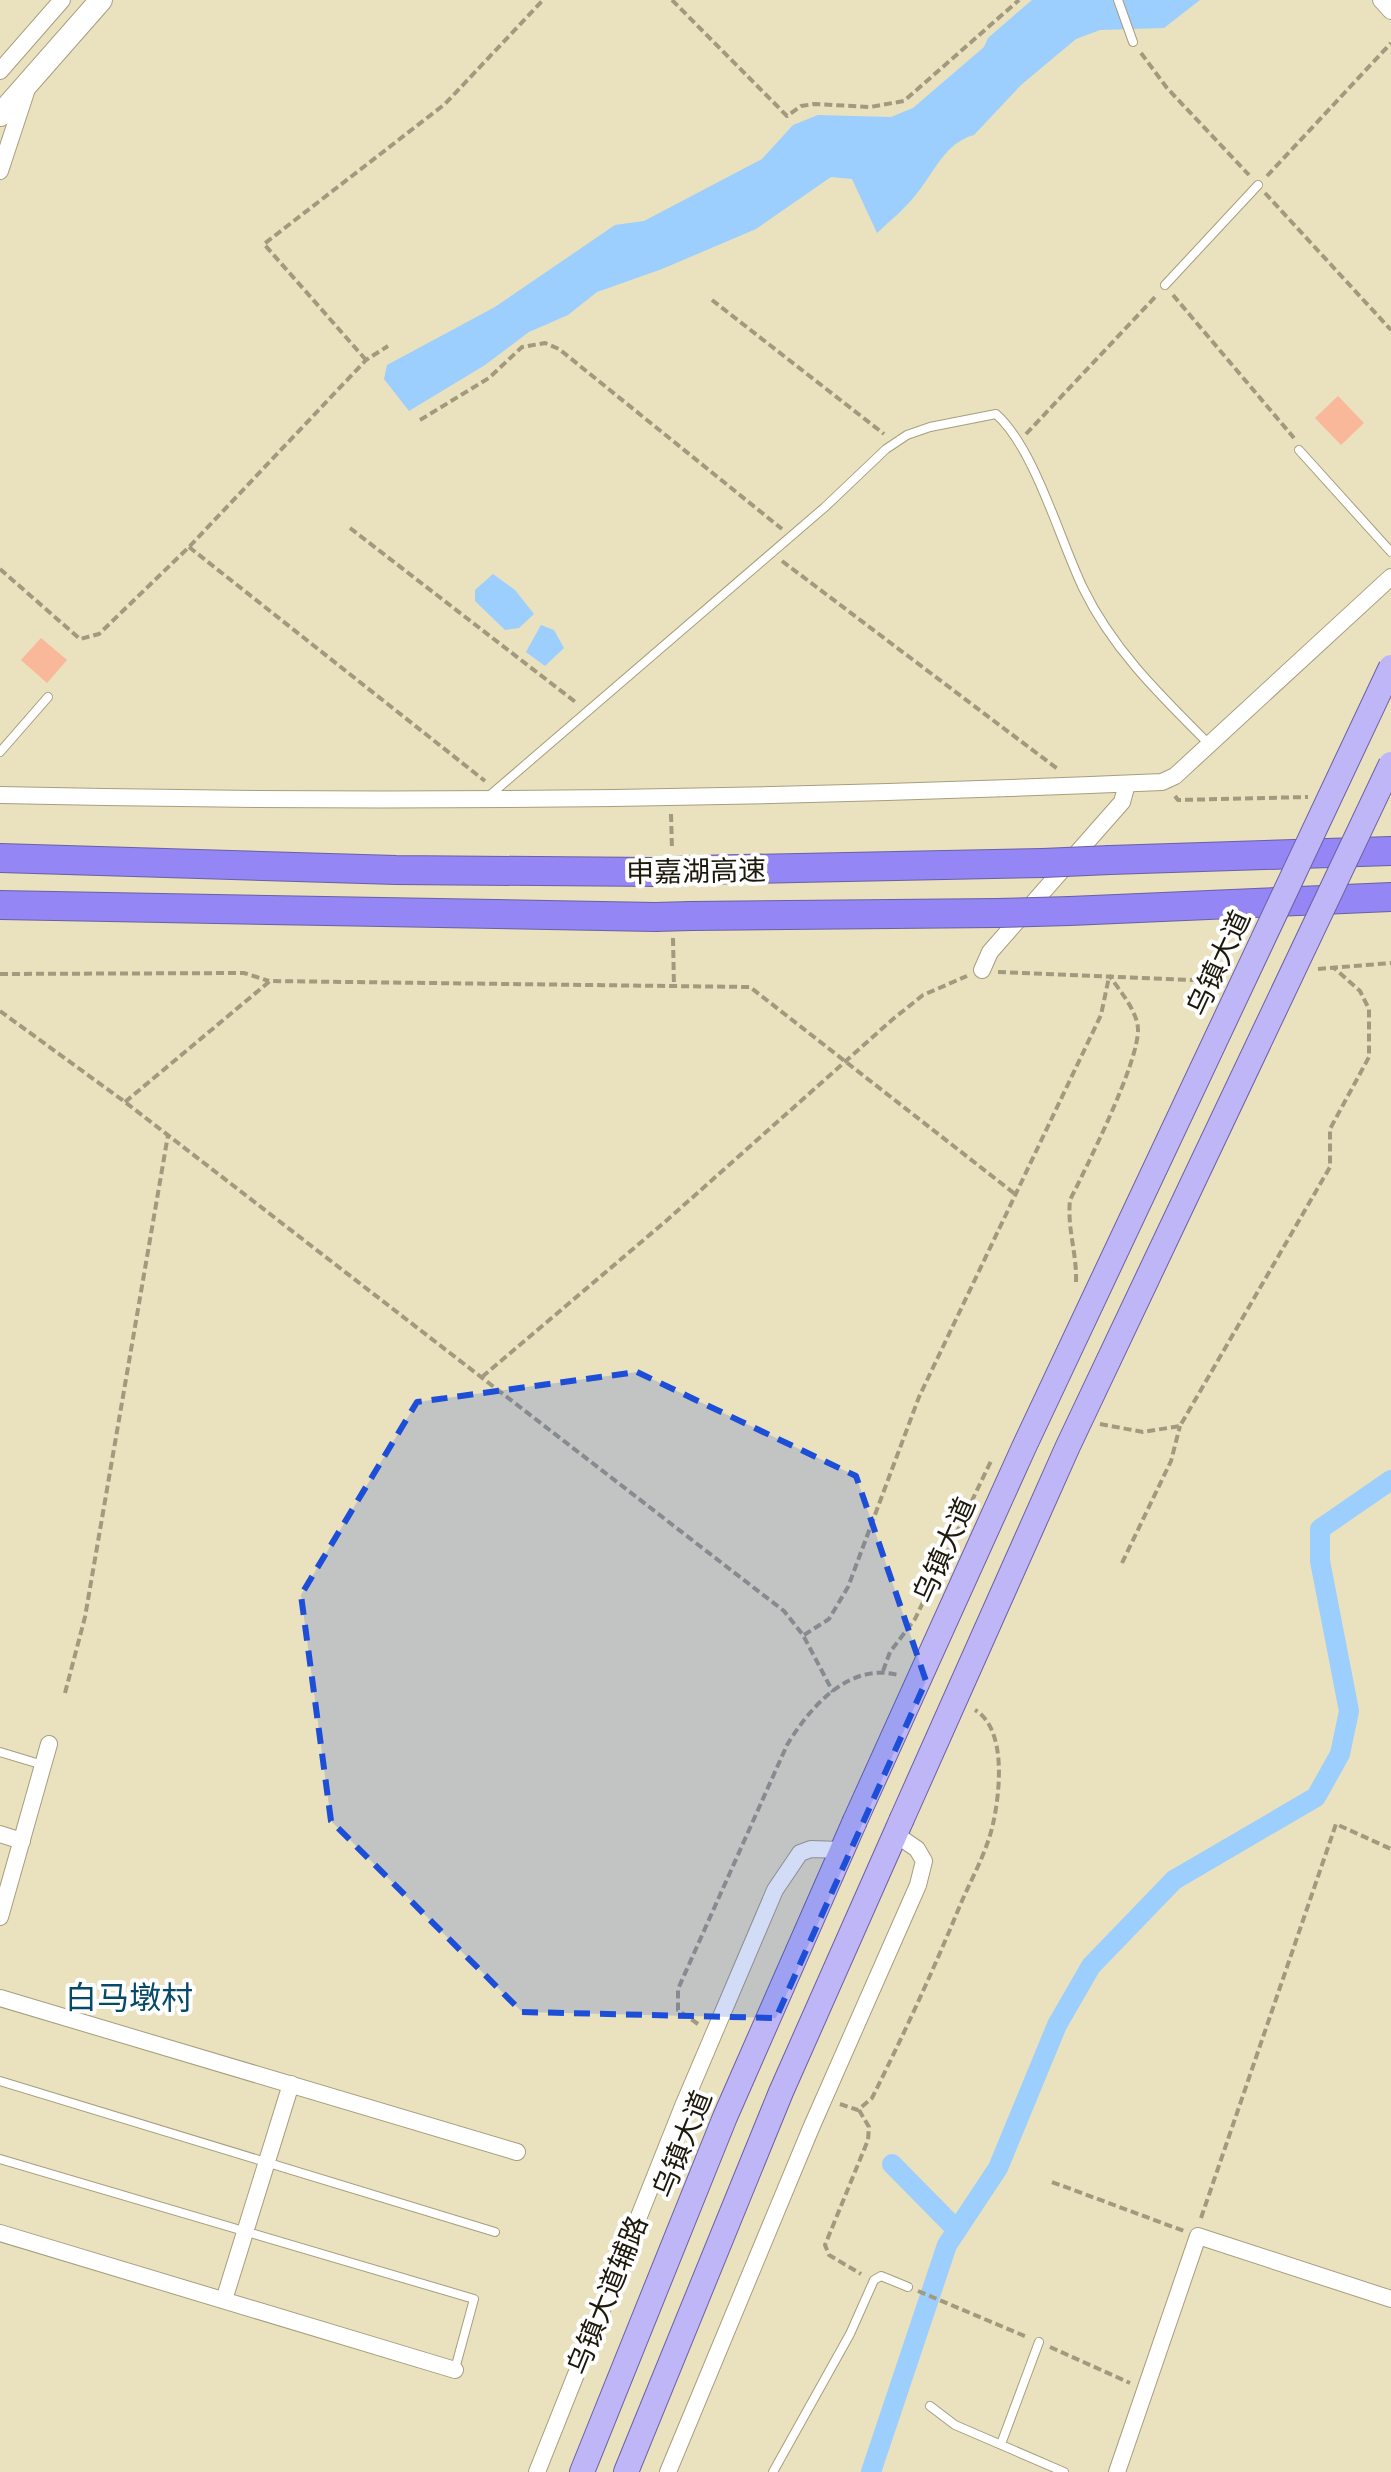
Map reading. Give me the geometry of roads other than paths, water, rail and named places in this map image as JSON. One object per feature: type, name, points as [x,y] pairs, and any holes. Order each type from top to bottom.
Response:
[{"type":"highway","name":"申嘉湖高速","points":[[0,858],[381,870],[656,872],[1391,851]]},
{"type":"highway","name":"申嘉湖高速","points":[[0,905],[335,914],[655,917],[997,913],[1391,897]]},
{"type":"main road","name":"乌镇大道","points":[[582,2472],[725,2117],[841,1850],[1024,1447],[1391,667]]},
{"type":"main road","points":[[626,2472],[776,2105],[1068,1446],[1391,764]]},
{"type":"street","points":[[0,71],[62,0]]},
{"type":"street","points":[[0,115],[101,0]]},
{"type":"street","points":[[1381,0],[1391,11]]},
{"type":"street","points":[[0,171],[28,83]]},
{"type":"street","points":[[0,795],[851,795],[1162,782],[1175,776],[1391,577]]},
{"type":"street","points":[[982,970],[990,952],[1122,802],[1127,784]]},
{"type":"street","points":[[0,1914],[49,1744]]},
{"type":"street","points":[[668,2472],[819,2108],[918,1885],[924,1861],[898,1827]]},
{"type":"street","points":[[0,1834],[22,1841]]},
{"type":"street","name":"乌镇大道辅路","points":[[537,2472],[683,2106],[775,1890],[800,1853],[811,1849],[841,1850]]},
{"type":"street","points":[[0,1998],[517,2152]]},
{"type":"street","points":[[224,2300],[291,2084]]},
{"type":"street","points":[[0,2233],[455,2370]]},
{"type":"street","points":[[1117,2472],[1198,2236],[1391,2299]]},
{"type":"lane","points":[[1118,0],[1133,42]]},
{"type":"lane","points":[[1165,285],[1258,185]]},
{"type":"lane","points":[[491,795],[895,443],[930,427],[996,414],[1019,442],[1084,589],[1107,631],[1135,669],[1209,745]]},
{"type":"lane","points":[[1299,450],[1391,552]]},
{"type":"lane","points":[[0,752],[48,697]]},
{"type":"lane","points":[[0,1752],[43,1765]]},
{"type":"lane","points":[[0,2081],[495,2232]]},
{"type":"lane","points":[[0,2159],[474,2299],[455,2370]]},
{"type":"lane","points":[[773,2472],[850,2334],[874,2280],[881,2276],[908,2287]]},
{"type":"lane","points":[[1001,2444],[1039,2342]]},
{"type":"lane","points":[[930,2406],[955,2425],[1064,2472]]},
{"type":"water","points":[[1032,0],[1200,0],[1164,28],[1100,30],[1076,39],[1021,85],[974,135],[948,151],[913,198],[877,233],[852,179],[831,177],[756,229],[662,269],[597,292],[568,315],[529,332],[485,365],[409,411],[384,379],[387,365],[495,307],[615,225],[644,221],[762,159],[793,125],[818,115],[891,117],[913,108],[984,47],[988,38]]},
{"type":"water","points":[[493,574],[515,590],[534,614],[519,628],[505,630],[475,601],[475,590]]},
{"type":"water","points":[[541,625],[554,630],[564,648],[545,666],[526,652]]},
{"type":"waterway","points":[[871,2472],[947,2245],[998,2168],[1057,2025],[1091,1966],[1174,1880],[1316,1797],[1340,1754],[1349,1711],[1320,1561],[1320,1529],[1391,1480]]},
{"type":"waterway","points":[[892,2164],[957,2230]]},
{"type":"district","name":"白马墩村","points":[[129,1997]]}]
